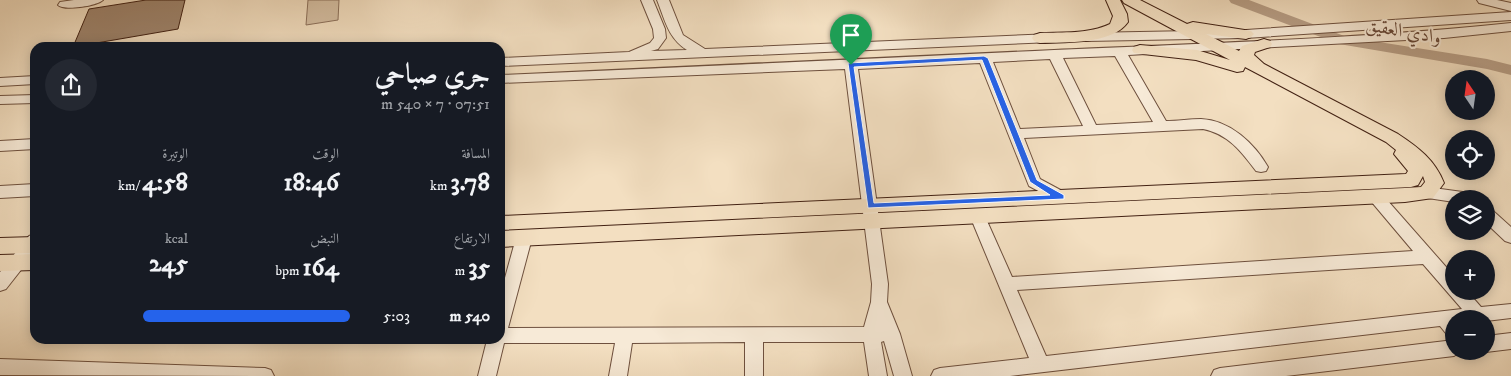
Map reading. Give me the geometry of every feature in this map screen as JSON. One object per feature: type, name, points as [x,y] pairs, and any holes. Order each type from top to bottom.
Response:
[{"type":"main road","points":[[1040,38],[1100,34],[1110,31],[1117,27],[1120,22],[1119,11],[1113,0]]},
{"type":"main road","points":[[505,223],[870,213],[978,216],[1426,193],[1435,183],[1431,173],[1408,148],[1198,40],[1113,0]]},
{"type":"main road","points":[[1136,4],[1198,40]]},
{"type":"main road","points":[[1136,4],[1192,26],[1208,30],[1246,34]]},
{"type":"main road","points":[[1262,73],[1246,55],[1248,49],[1264,44]]},
{"type":"main road","points":[[505,239],[870,213],[1061,197],[1411,180],[1417,171],[1409,158],[1388,143],[1262,73],[1209,58],[1140,50]]},
{"type":"main road","points":[[0,246],[26,253]]},
{"type":"street","points":[[66,0],[64,5],[97,0]]},
{"type":"street","points":[[617,58],[654,46],[660,38],[647,0]]},
{"type":"street","points":[[663,0],[679,39],[707,55]]},
{"type":"street","points":[[1483,0],[1508,13]]},
{"type":"street","points":[[505,79],[851,65],[1140,50],[1246,34],[1508,13]]},
{"type":"street","points":[[654,17],[670,15]]},
{"type":"street","points":[[505,62],[707,55],[1040,38],[1198,40],[1264,44],[1444,34],[1511,27]]},
{"type":"street","points":[[1119,51],[1162,126]]},
{"type":"street","points":[[1054,54],[1092,130]]},
{"type":"street","points":[[984,58],[1034,182],[1061,197]]},
{"type":"street","points":[[851,65],[880,284],[879,302],[871,333],[878,376]]},
{"type":"street","points":[[0,82],[30,80]]},
{"type":"street","points":[[0,100],[30,99]]},
{"type":"street","points":[[1015,134],[1202,124],[1225,130],[1236,137],[1260,167]]},
{"type":"street","points":[[0,146],[30,144]]},
{"type":"street","points":[[0,192],[30,190]]},
{"type":"street","points":[[1426,193],[1445,196]]},
{"type":"street","points":[[1376,196],[1445,277]]},
{"type":"street","points":[[978,216],[1040,364]]},
{"type":"street","points":[[1495,222],[1511,237]]},
{"type":"street","points":[[505,308],[524,238]]},
{"type":"street","points":[[0,284],[26,253]]},
{"type":"street","points":[[1006,284],[1427,256]]},
{"type":"street","points":[[1464,300],[1473,310]]},
{"type":"street","points":[[879,302],[891,334],[902,376]]},
{"type":"street","points":[[1495,313],[1511,311]]},
{"type":"street","points":[[940,376],[1040,364],[1445,324]]},
{"type":"street","points":[[505,336],[891,334]]},
{"type":"street","points":[[618,376],[624,335]]},
{"type":"street","points":[[754,335],[754,376]]},
{"type":"street","points":[[1495,343],[1511,341]]},
{"type":"street","points":[[487,376],[495,344]]},
{"type":"street","points":[[1220,376],[1445,349]]},
{"type":"street","points":[[0,368],[265,376]]},
{"type":"shaded area","points":[[308,0],[339,0],[338,20],[306,25]]},
{"type":"building","points":[[146,0],[185,0],[178,29],[102,42],[75,42],[89,9]]},
{"type":"waterway","name":"وادي العقيق","points":[[1236,0],[1344,41],[1487,64],[1511,70]]},
{"type":"route","points":[[984,58],[1034,182],[1061,197],[871,206],[851,65],[984,58]]}]
